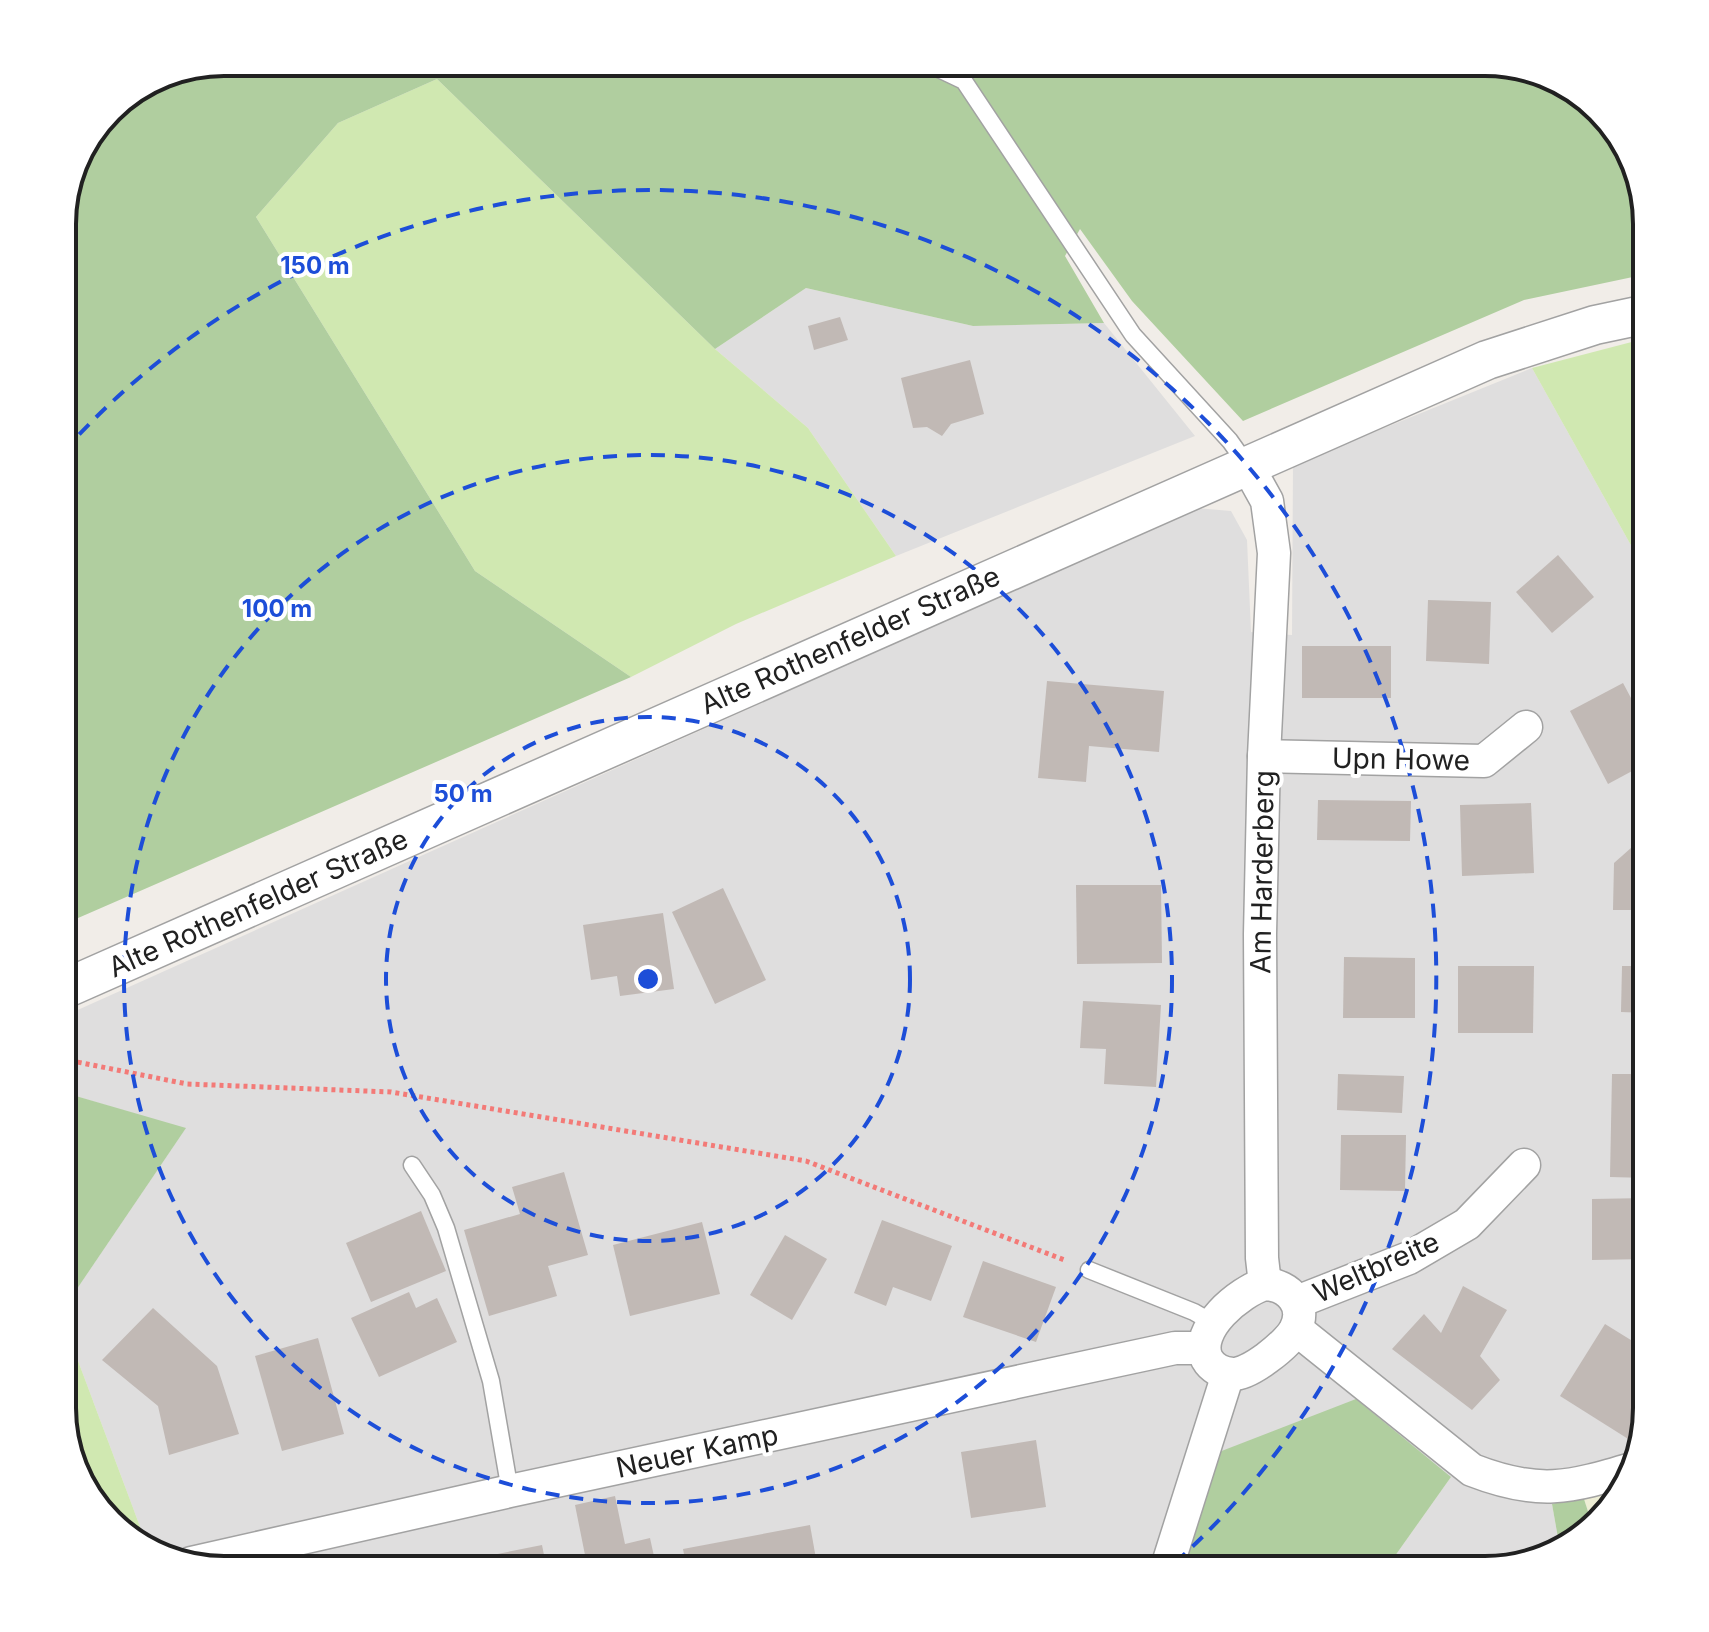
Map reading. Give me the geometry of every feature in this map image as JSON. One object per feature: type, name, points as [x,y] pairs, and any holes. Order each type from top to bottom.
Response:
[{"type":"street","name":"Alte Rothenfelder Straße","points":[[76,984],[1487,360],[1595,325],[1633,317]]},
{"type":"street","name":"Am Harderberg","points":[[1247,465],[1267,501],[1274,553],[1264,756],[1260,965],[1262,1258],[1265,1284]]},
{"type":"street","name":"Upn Howe","points":[[1264,756],[1484,761],[1526,727]]},
{"type":"street","name":"Weltbreite","points":[[1296,1316],[1409,1258],[1467,1224],[1524,1165]]},
{"type":"street","points":[[1296,1316],[1255,1367],[1238,1375],[1228,1374],[1211,1365],[1208,1336],[1247,1292],[1265,1284],[1284,1288],[1296,1316],[1472,1470],[1505,1483],[1544,1488],[1580,1485],[1618,1473]]},
{"type":"street","name":"Neuer Kamp","points":[[222,1556],[1175,1348],[1208,1336]]},
{"type":"street","points":[[1170,1556],[1228,1374]]},
{"type":"lane","points":[[953,76],[964,81],[1133,335],[1230,441],[1247,465]]},
{"type":"lane","points":[[412,1165],[432,1195],[446,1228],[491,1381],[510,1491]]},
{"type":"lane","points":[[1089,1270],[1194,1312],[1208,1336]]},
{"type":"path","points":[[76,1062],[187,1084],[391,1092],[806,1161],[1089,1270]]},
{"type":"shaded area","points":[[806,288],[973,326],[1104,323],[1195,436],[896,556],[808,428],[715,349]]},
{"type":"shaded area","points":[[1532,368],[1633,549],[1633,1418],[1628,1446],[1614,1480],[1583,1496],[1552,1504],[1558,1536],[1523,1551],[1495,1556],[1395,1556],[1451,1477],[1221,1556],[214,1556],[167,1545],[142,1531],[76,1355],[76,1290],[185,1129],[76,1096],[76,1011],[1196,508],[1231,511],[1247,540],[1251,632],[1292,635],[1293,465]]},
{"type":"green space","points":[[224,76],[1485,76],[1523,81],[1542,87],[1567,101],[1590,119],[1618,159],[1633,214],[1633,277],[1524,300],[1243,421],[1132,301],[1080,229],[1065,256],[1104,323],[973,326],[806,288],[715,349],[437,79],[338,123],[256,217],[475,571],[631,677],[76,919],[76,214],[87,167],[119,119],[167,87],[205,77]]},
{"type":"green space","points":[[437,79],[715,349],[808,428],[896,556],[736,624],[631,677],[475,571],[256,217],[338,123]]},
{"type":"green space","points":[[1633,342],[1633,549],[1532,368]]},
{"type":"green space","points":[[76,1096],[186,1128],[76,1290]]},
{"type":"green space","points":[[76,1355],[142,1531],[119,1513],[87,1465],[76,1418]]},
{"type":"green space","points":[[1356,1399],[1451,1477],[1395,1556],[1185,1556],[1219,1452]]},
{"type":"green space","points":[[1609,1488],[1589,1514],[1583,1496]]},
{"type":"green space","points":[[1583,1496],[1589,1514],[1558,1536],[1552,1504]]},
{"type":"building","points":[[840,317],[848,340],[814,350],[808,326]]},
{"type":"building","points":[[970,360],[984,414],[951,424],[942,436],[927,427],[913,428],[901,378]]},
{"type":"building","points":[[1558,555],[1594,597],[1552,633],[1516,592]]},
{"type":"building","points":[[1428,600],[1491,602],[1489,664],[1426,661]]},
{"type":"building","points":[[1302,646],[1391,646],[1391,698],[1302,698]]},
{"type":"building","points":[[1047,681],[1164,691],[1159,752],[1089,746],[1086,782],[1038,778]]},
{"type":"building","points":[[1623,683],[1633,702],[1633,771],[1608,784],[1570,711]]},
{"type":"building","points":[[1318,800],[1411,801],[1410,841],[1317,840]]},
{"type":"building","points":[[1531,803],[1534,873],[1462,876],[1460,805]]},
{"type":"building","points":[[1633,846],[1633,910],[1613,910],[1614,863]]},
{"type":"building","points":[[1076,885],[1161,885],[1162,963],[1077,964]]},
{"type":"building","points":[[723,888],[766,980],[715,1004],[672,912]]},
{"type":"building","points":[[663,913],[674,989],[620,996],[617,976],[591,980],[583,925]]},
{"type":"building","points":[[1344,957],[1415,958],[1415,1018],[1343,1018]]},
{"type":"building","points":[[1458,966],[1534,966],[1533,1033],[1458,1033]]},
{"type":"building","points":[[1622,966],[1633,966],[1633,1012],[1621,1012]]},
{"type":"building","points":[[1083,1001],[1161,1005],[1156,1087],[1104,1084],[1106,1049],[1080,1048]]},
{"type":"building","points":[[1338,1074],[1404,1076],[1402,1113],[1337,1110]]},
{"type":"building","points":[[1612,1074],[1633,1074],[1633,1178],[1610,1177]]},
{"type":"building","points":[[1341,1135],[1406,1135],[1405,1191],[1340,1190]]},
{"type":"building","points":[[564,1172],[588,1255],[548,1266],[557,1296],[489,1316],[464,1230],[520,1214],[512,1187]]},
{"type":"building","points":[[1633,1198],[1633,1259],[1592,1260],[1592,1199]]},
{"type":"building","points":[[421,1211],[446,1271],[371,1302],[346,1243]]},
{"type":"building","points":[[882,1220],[952,1246],[931,1301],[893,1287],[886,1306],[854,1293]]},
{"type":"building","points":[[702,1222],[720,1294],[630,1316],[613,1245]]},
{"type":"building","points":[[785,1235],[827,1259],[792,1320],[750,1295]]},
{"type":"building","points":[[983,1261],[1056,1287],[1036,1342],[963,1317]]},
{"type":"building","points":[[1463,1286],[1507,1310],[1480,1356],[1500,1380],[1472,1410],[1392,1349],[1424,1314],[1441,1333]]},
{"type":"building","points":[[409,1292],[416,1308],[437,1298],[457,1342],[379,1377],[351,1318]]},
{"type":"building","points":[[153,1308],[217,1366],[239,1434],[169,1455],[158,1406],[102,1360]]},
{"type":"building","points":[[1605,1324],[1633,1341],[1633,1418],[1629,1440],[1560,1396]]},
{"type":"building","points":[[318,1338],[344,1434],[282,1451],[255,1356]]},
{"type":"building","points":[[1036,1440],[1046,1507],[971,1518],[961,1452]]},
{"type":"building","points":[[615,1496],[625,1544],[650,1538],[654,1556],[585,1556],[575,1505]]},
{"type":"building","points":[[810,1525],[816,1556],[684,1556],[683,1549]]},
{"type":"building","points":[[542,1545],[544,1556],[488,1556]]}]
